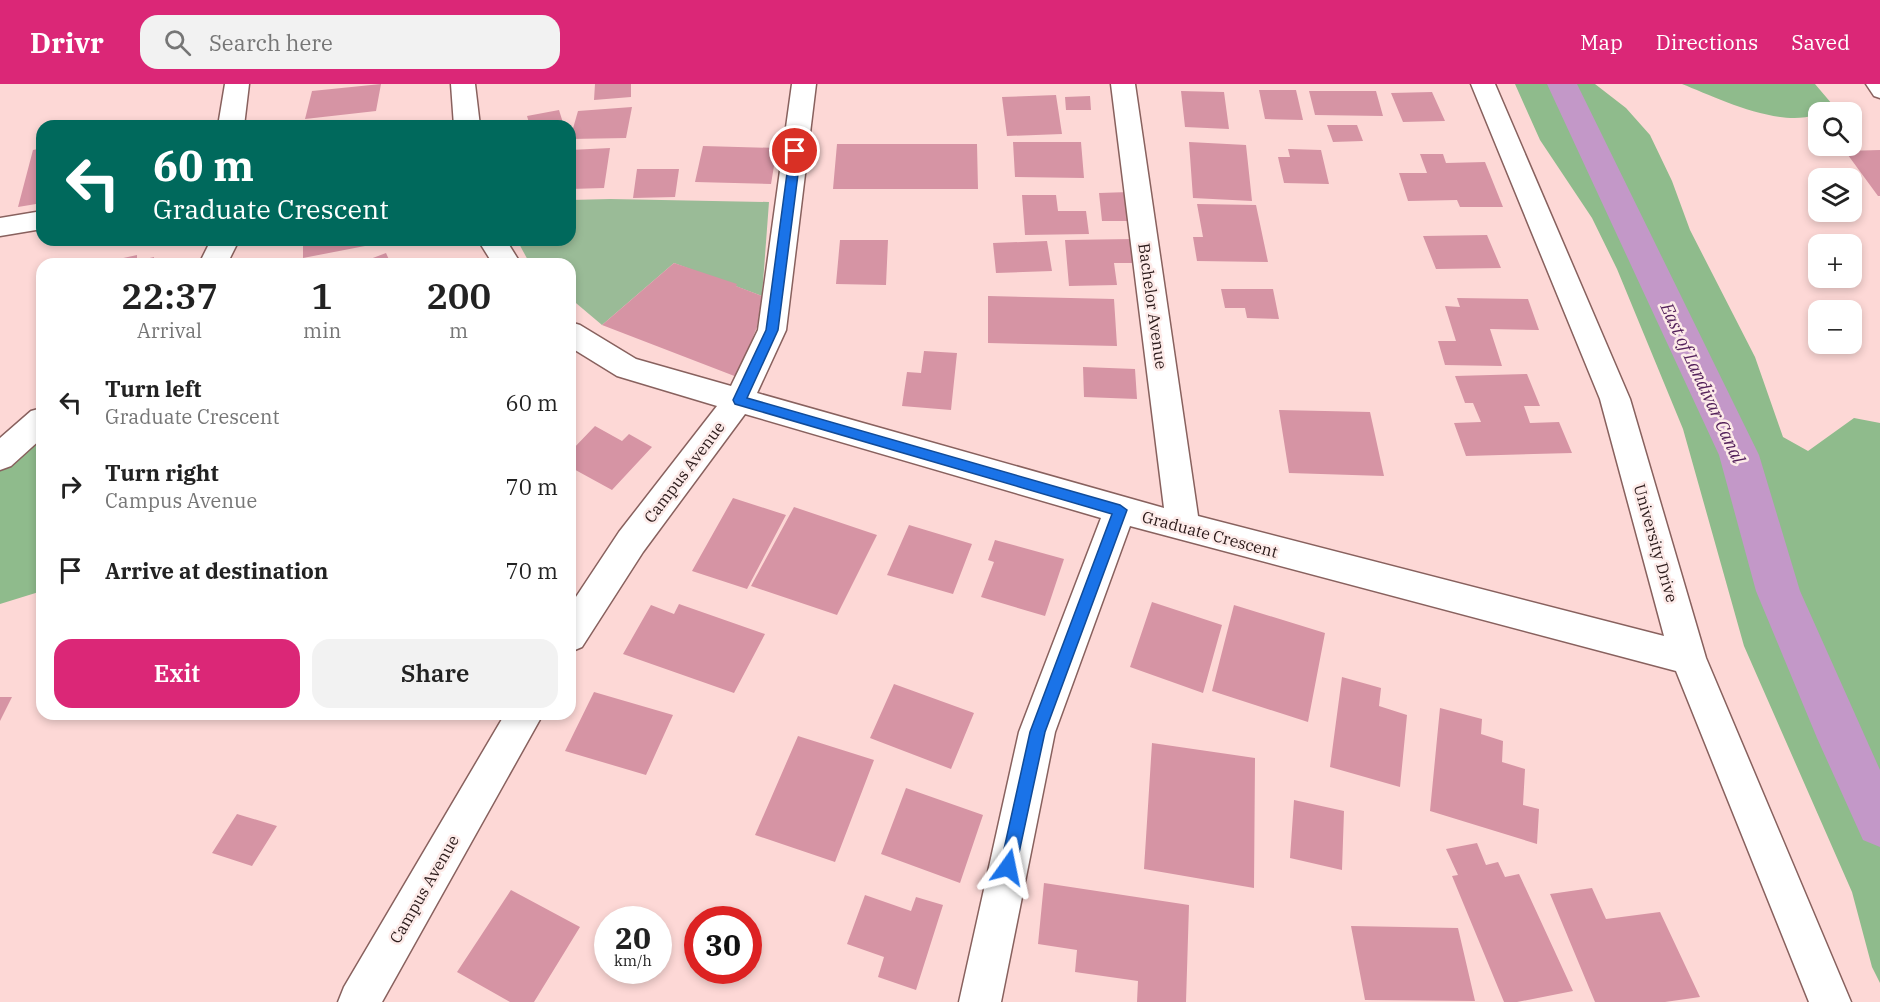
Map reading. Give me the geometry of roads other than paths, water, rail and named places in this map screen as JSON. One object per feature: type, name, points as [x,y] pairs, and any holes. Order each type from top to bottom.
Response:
[{"type":"street","points":[[232,120],[237,84]]},
{"type":"street","points":[[463,84],[466,120]]},
{"type":"street","name":"Campus Avenue","points":[[576,627],[631,542],[739,400],[772,330],[804,84]]},
{"type":"street","name":"Bachelor Avenue","points":[[1123,84],[1183,527]]},
{"type":"street","name":"University Drive","points":[[1483,84],[1615,399],[1688,658],[1830,1002]]},
{"type":"street","points":[[0,227],[36,221]]},
{"type":"street","name":"Graduate Crescent","points":[[576,337],[627,368],[1120,510],[1688,658]]},
{"type":"street","points":[[0,457],[36,425]]},
{"type":"street","points":[[980,1002],[1037,732],[1120,510]]},
{"type":"street","name":"Campus Avenue","points":[[359,1002],[522,720]]},
{"type":"lane","points":[[1874,84],[1880,93]]},
{"type":"waterway","name":"East of Landivar Canal","points":[[1562,84],[1739,455],[1778,591],[1840,738],[1880,823]]}]
